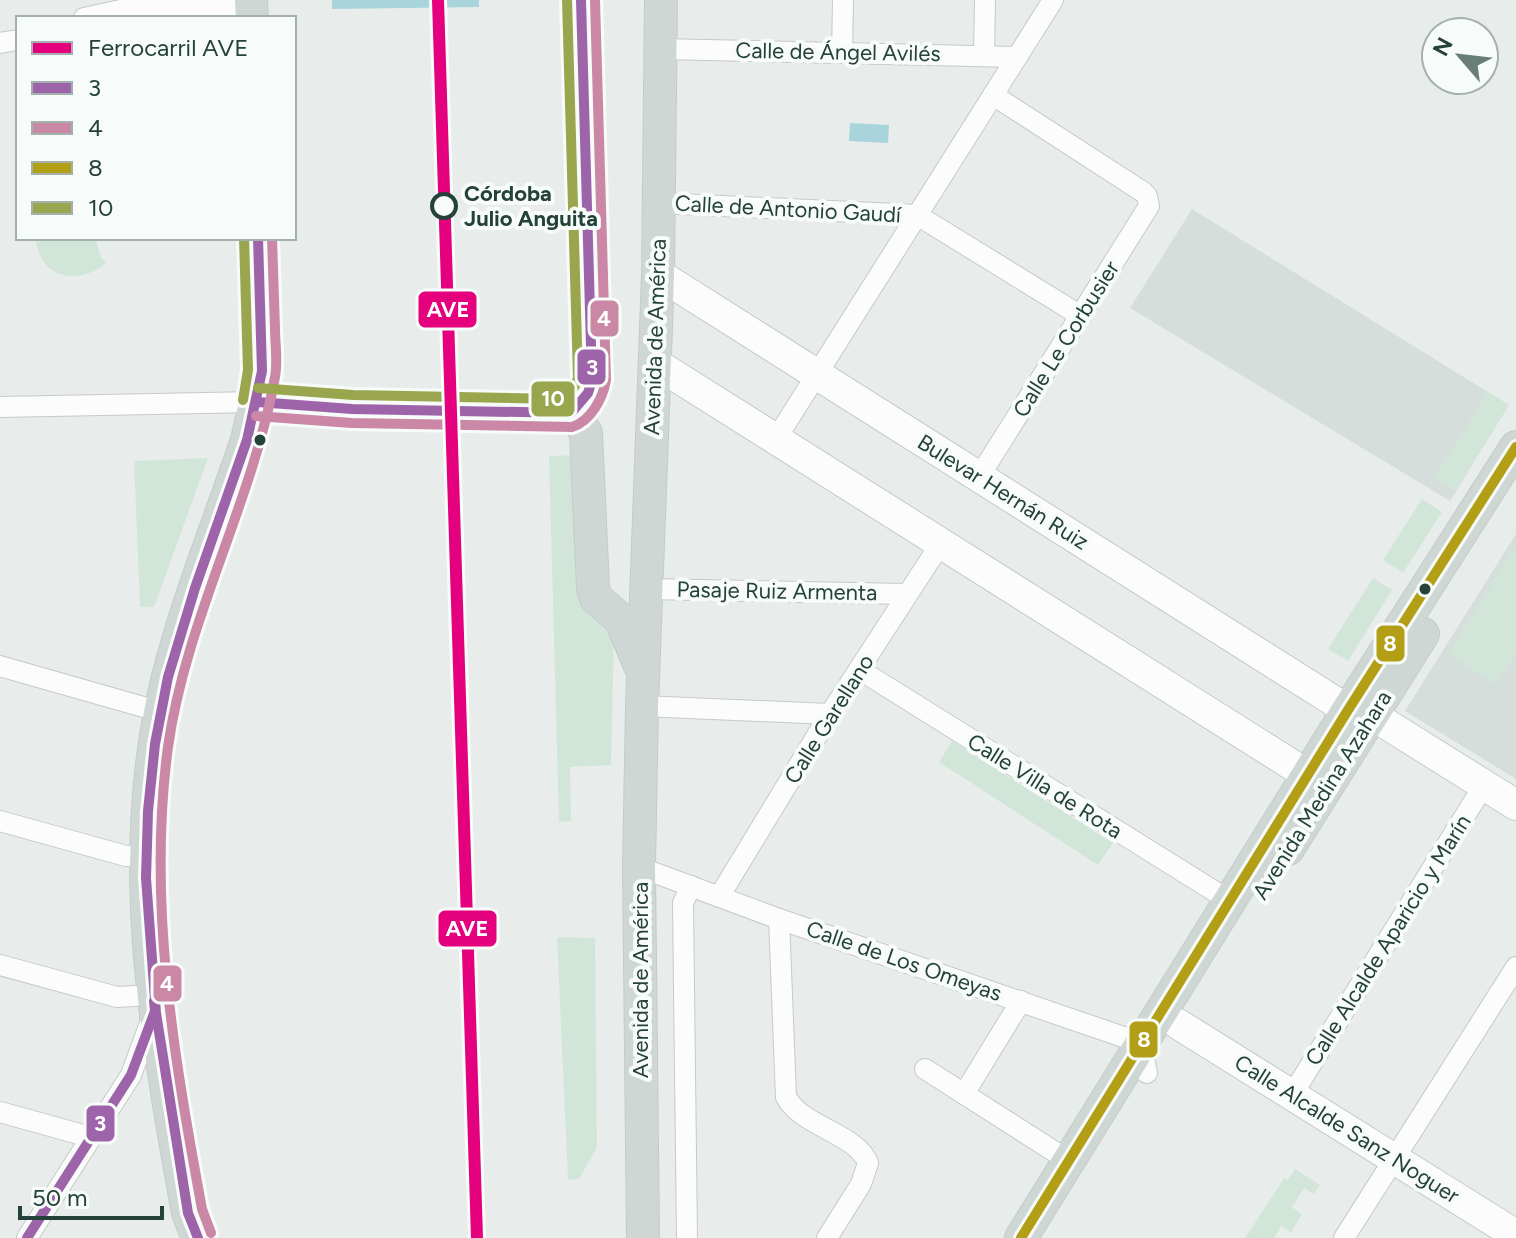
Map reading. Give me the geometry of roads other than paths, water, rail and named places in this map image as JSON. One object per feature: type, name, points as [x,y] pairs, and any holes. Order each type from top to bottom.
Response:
[{"type":"main road","name":"Avenida de América","points":[[643,1238],[639,867],[658,274],[661,0]]},
{"type":"main road","points":[[191,1230],[154,1003],[147,929],[145,855],[152,769],[173,662],[257,402],[262,371],[258,240]]},
{"type":"main road","name":"Avenida de América","points":[[257,402],[352,409],[571,413],[586,433],[593,588],[596,598],[621,620],[643,674]]},
{"type":"main road","name":"Avenida Medina Azahara","points":[[1045,1238],[1144,1058],[1318,782],[1516,447]]},
{"type":"main road","name":"Avenida Medina Azahara","points":[[1360,712],[1516,484]]},
{"type":"main road","name":"Avenida Medina Azahara","points":[[1169,1018],[1230,901],[1318,782]]},
{"type":"main road","name":"Avenida Medina Azahara","points":[[1021,1238],[1069,1161],[1144,1058]]},
{"type":"street","points":[[842,53],[843,0]]},
{"type":"street","points":[[985,0],[984,55],[994,72],[993,95]]},
{"type":"street","points":[[776,439],[1053,0]]},
{"type":"street","points":[[90,16],[129,4],[251,8]]},
{"type":"street","name":"Calle de Ángel Avilés","points":[[660,49],[1017,57]]},
{"type":"street","name":"Calle Le Corbusier","points":[[979,477],[1147,212],[1149,200],[1143,192],[993,95]]},
{"type":"street","name":"Calle de Antonio Gaudí","points":[[658,203],[917,215],[1081,316]]},
{"type":"street","name":"Bulevar Hernán Ruiz","points":[[658,274],[979,477],[1516,805]]},
{"type":"street","points":[[655,363],[1318,782]]},
{"type":"street","points":[[0,407],[257,402]]},
{"type":"street","name":"Calle Garellano","points":[[719,897],[830,714],[941,543]]},
{"type":"street","name":"Pasaje Ruiz Armenta","points":[[648,589],[907,594]]},
{"type":"street","points":[[0,666],[161,712]]},
{"type":"street","name":"Calle Villa de Rota","points":[[860,670],[1230,901]]},
{"type":"street","points":[[642,706],[830,714]]},
{"type":"street","name":"Calle Alcalde Aparicio y Marín","points":[[1292,1095],[1484,785]]},
{"type":"street","points":[[0,821],[126,856],[145,855]]},
{"type":"street","name":"Calle de Los Omeyas","points":[[639,867],[779,919],[1021,1001],[1144,1058]]},
{"type":"street","name":"Avenida de América","points":[[687,1238],[683,903],[691,886]]},
{"type":"street","points":[[779,919],[786,1097],[796,1109],[860,1151],[868,1163],[861,1184],[827,1238]]},
{"type":"street","points":[[0,965],[117,997],[154,1003],[131,1075],[27,1238]]},
{"type":"street","points":[[1344,1238],[1516,967]]},
{"type":"street","points":[[964,1094],[1021,1001]]},
{"type":"street","name":"Calle Alcalde Sanz Noguer","points":[[1169,1018],[1516,1235]]},
{"type":"street","points":[[925,1069],[1069,1161]]},
{"type":"street","points":[[0,1112],[90,1137]]},
{"type":"water","points":[[332,0],[479,0],[479,7],[332,9]]},
{"type":"water","points":[[850,123],[889,125],[888,143],[849,141]]},
{"type":"rail line","name":"AVE","points":[[438,0],[477,1238]]},
{"type":"place","name":"Córdoba Julio Anguita","points":[[444,206]]}]
